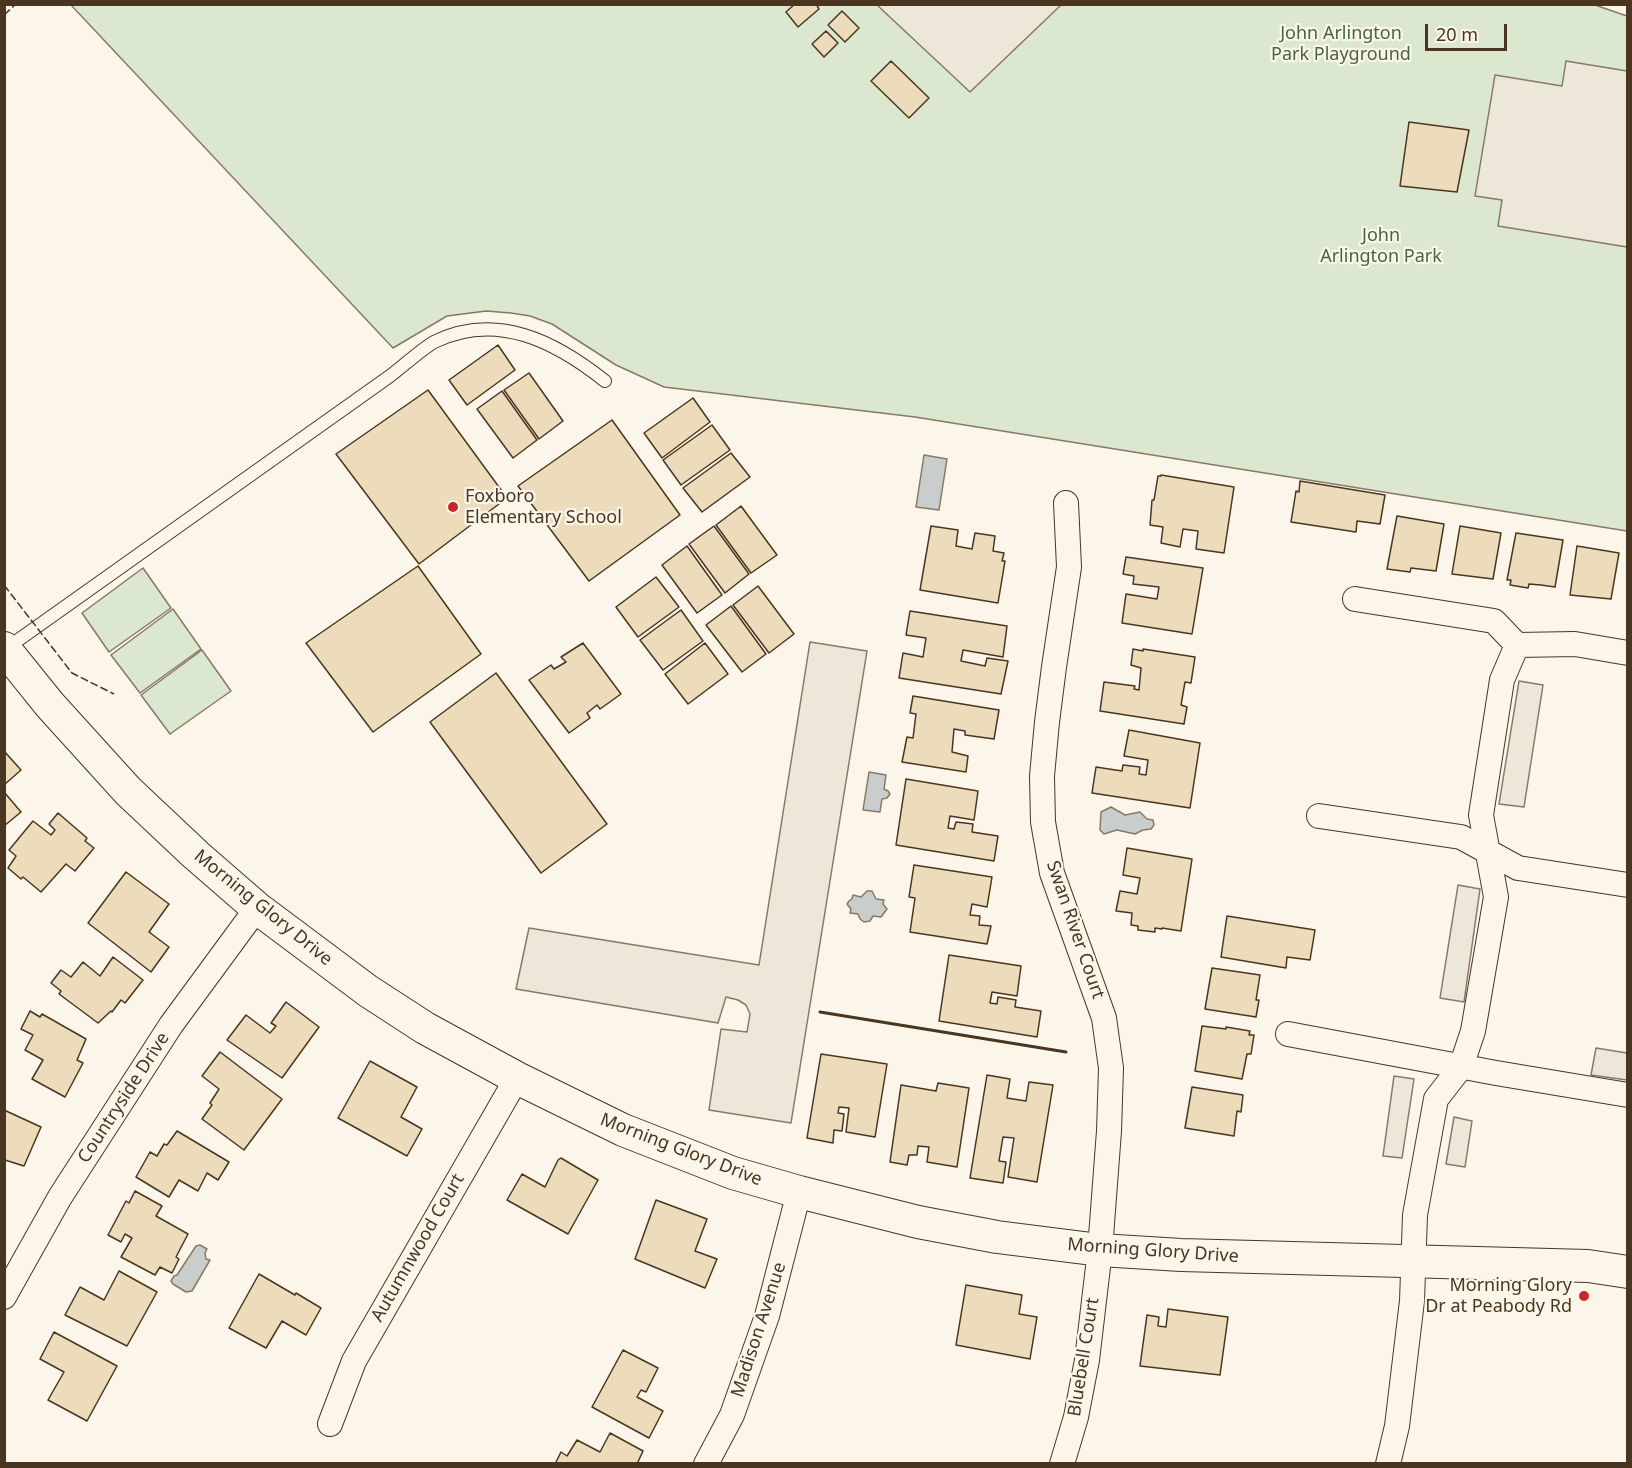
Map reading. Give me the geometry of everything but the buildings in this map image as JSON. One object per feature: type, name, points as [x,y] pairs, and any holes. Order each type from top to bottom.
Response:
[{"type":"street","name":"Swan River Court","points":[[1066,503],[1069,567],[1047,722],[1042,776],[1043,822],[1052,873],[1104,1018],[1111,1068],[1109,1131],[1100,1250]]},
{"type":"street","points":[[1355,599],[1494,621],[1517,645],[1575,644],[1628,653]]},
{"type":"street","points":[[1388,1464],[1398,1415],[1413,1301],[1415,1215],[1436,1099],[1461,1067],[1473,1031],[1496,897],[1482,814],[1503,680],[1517,645]]},
{"type":"street","name":"Morning Glory Drive","points":[[5,649],[50,705],[128,791],[257,908],[368,991],[425,1028],[517,1078],[623,1130],[733,1173],[918,1222],[997,1237],[1100,1250],[1181,1255],[1587,1266],[1628,1272]]},
{"type":"street","points":[[1319,816],[1461,837],[1518,868],[1628,885]]},
{"type":"street","name":"Countryside Drive","points":[[4,1297],[14,1254],[60,1197],[171,1024],[257,908]]},
{"type":"street","points":[[1287,1034],[1461,1067],[1628,1095]]},
{"type":"street","name":"Autumnwood Court","points":[[330,1424],[354,1361],[517,1078]]},
{"type":"street","name":"Madison Avenue","points":[[706,1464],[732,1415],[767,1316],[799,1192]]},
{"type":"street","name":"Bluebell Court","points":[[1062,1464],[1076,1417],[1087,1360],[1100,1250]]},
{"type":"lane","points":[[5,649],[390,376],[431,344],[451,335],[477,330],[498,330],[528,336],[557,347],[605,381]]},
{"type":"green space","name":"John Arlington Park","points":[[1592,4],[1627,16],[1627,531],[915,417],[664,387],[616,365],[552,324],[530,316],[511,313],[486,311],[447,316],[393,348],[71,5]]},
{"type":"green space","points":[[143,568],[171,608],[109,652],[82,613]]},
{"type":"green space","points":[[173,609],[201,649],[140,693],[111,655]]},
{"type":"green space","points":[[202,650],[231,691],[170,734],[141,695]]},
{"type":"shaded area","points":[[877,5],[1061,5],[970,92]]},
{"type":"shaded area","points":[[1566,61],[1627,71],[1627,247],[1498,226],[1502,200],[1475,196],[1495,75],[1562,86]]},
{"type":"shaded area","points":[[924,455],[947,459],[939,510],[916,507]]},
{"type":"shaded area","points":[[810,642],[867,651],[791,1123],[709,1110],[721,1029],[747,1032],[750,1014],[746,1005],[738,1000],[726,997],[718,1023],[516,989],[529,928],[759,965]]},
{"type":"shaded area","points":[[1519,681],[1543,685],[1524,807],[1499,804]]},
{"type":"shaded area","points":[[869,772],[886,775],[884,789],[890,794],[887,798],[882,799],[880,812],[863,810]]},
{"type":"shaded area","points":[[1111,807],[1125,815],[1140,812],[1147,819],[1153,820],[1154,825],[1151,829],[1135,834],[1117,830],[1104,834],[1100,830],[1101,812]]},
{"type":"shaded area","points":[[1458,885],[1480,889],[1464,1002],[1440,998]]},
{"type":"shaded area","points":[[867,891],[872,891],[876,899],[884,900],[883,904],[887,909],[881,917],[873,916],[870,921],[864,922],[858,914],[850,913],[851,909],[847,904],[853,895],[861,897]]},
{"type":"shaded area","points":[[1596,1048],[1627,1053],[1627,1080],[1591,1075]]},
{"type":"shaded area","points":[[1394,1076],[1414,1079],[1402,1158],[1383,1156]]},
{"type":"shaded area","points":[[1454,1117],[1472,1121],[1465,1167],[1446,1164]]},
{"type":"shaded area","points":[[200,1245],[207,1249],[206,1259],[210,1260],[192,1291],[186,1292],[171,1281],[196,1246]]},
{"type":"fence","points":[[4,15],[16,4]]},
{"type":"fence","points":[[4,585],[72,673],[114,694]]},
{"type":"wall","points":[[820,1012],[1066,1052]]},
{"type":"place","name":"Foxboro Elementary School","points":[[453,507]]},
{"type":"place","name":"Morning Glory Dr at Peabody Rd","points":[[1584,1296]]},
{"type":"park label","name":"John Arlington Park Playground","points":[[1341,44]]}]
